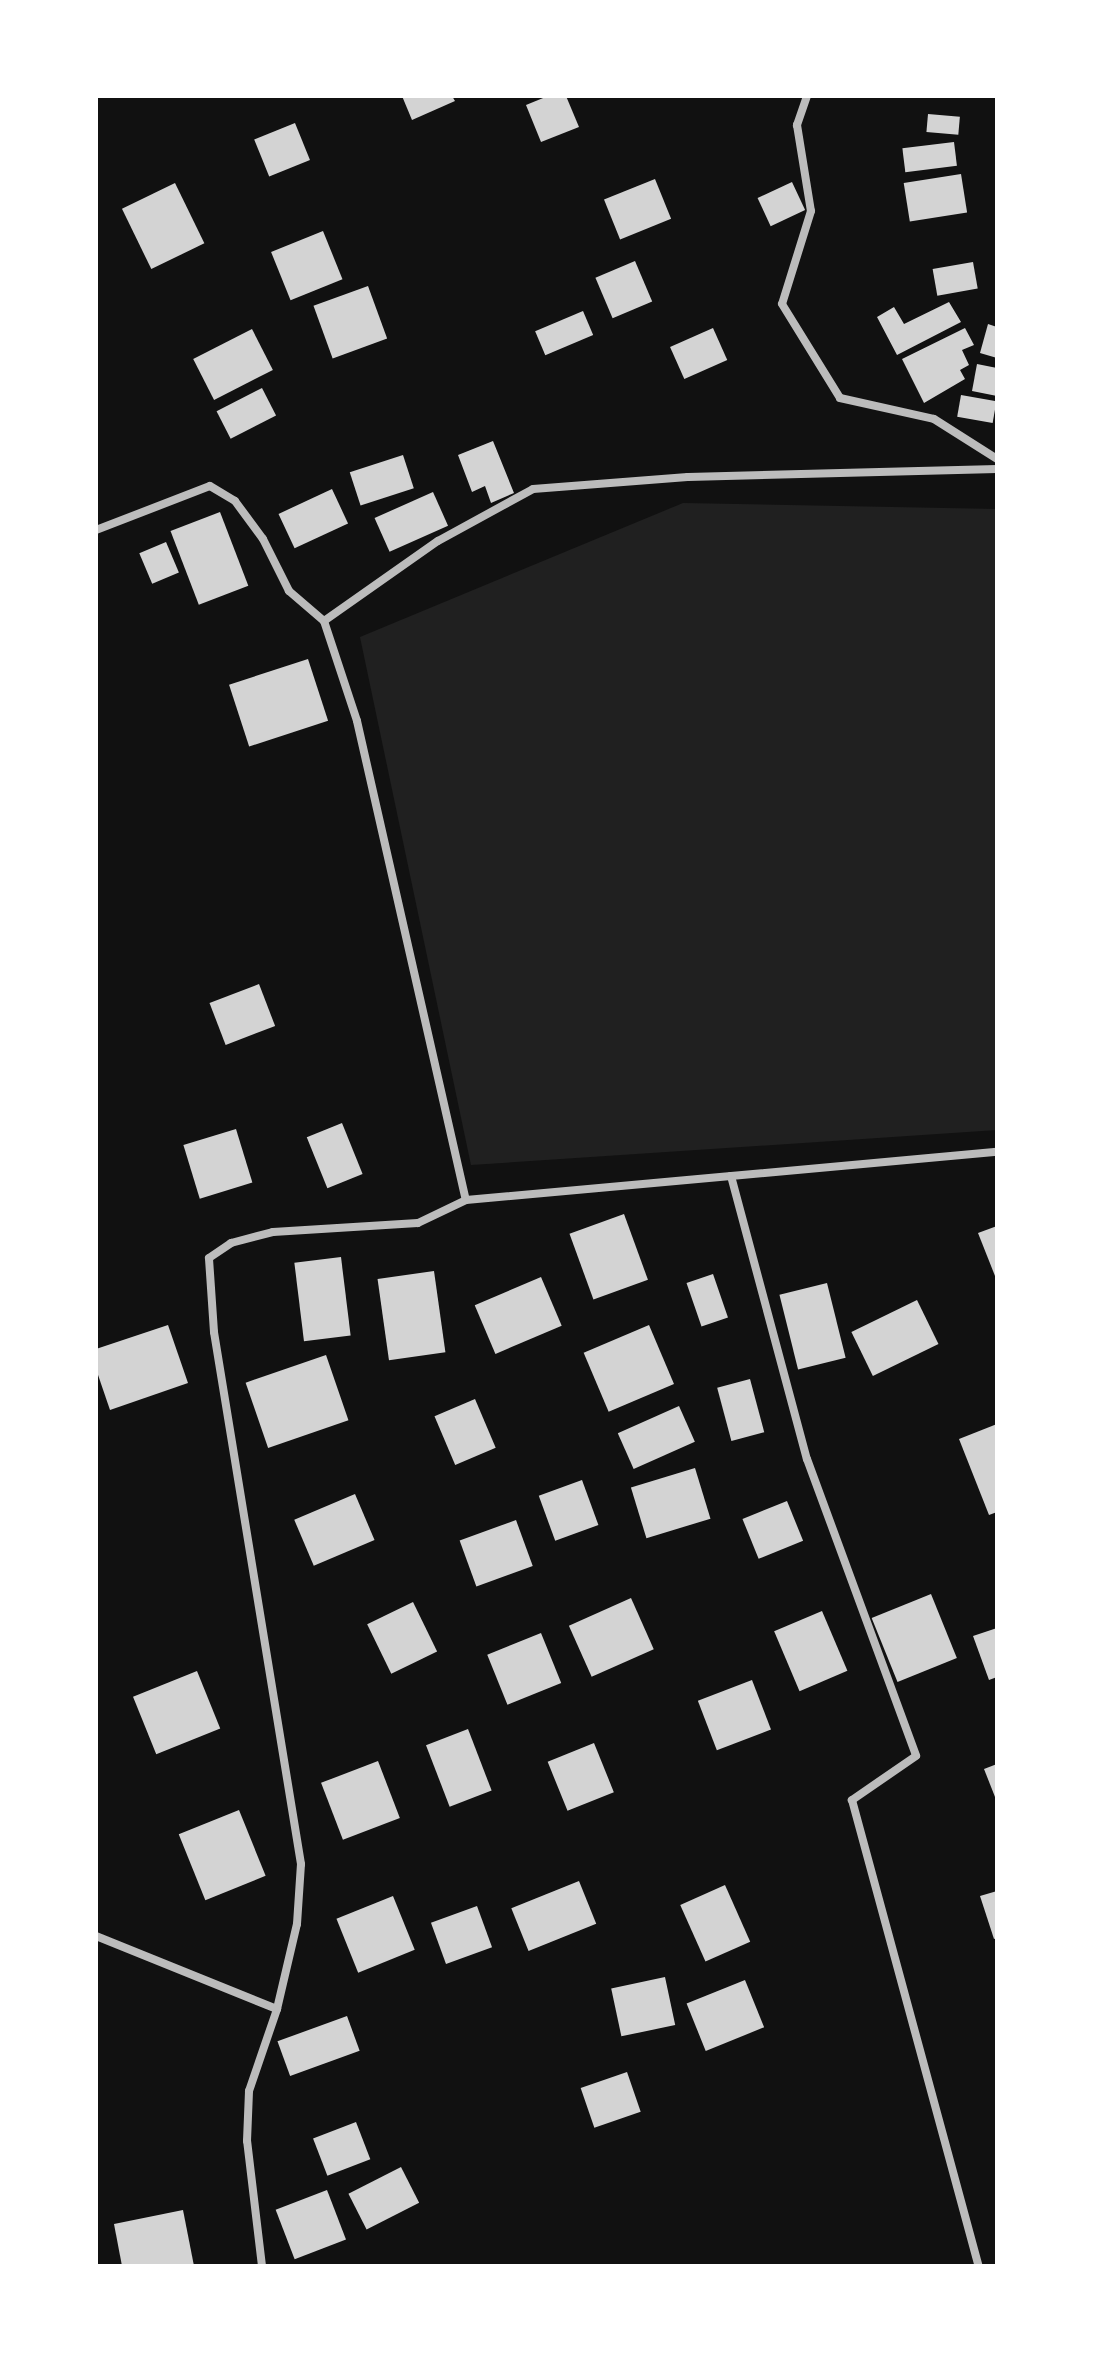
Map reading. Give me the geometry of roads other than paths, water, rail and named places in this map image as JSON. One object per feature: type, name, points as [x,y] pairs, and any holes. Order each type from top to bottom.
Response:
[{"type":"street","points":[[807,96],[797,125],[811,211],[782,304],[840,398],[934,419],[997,459]]},
{"type":"street","points":[[324,621],[438,541],[533,489],[688,477],[997,469]]},
{"type":"street","points":[[96,530],[210,486],[235,501],[263,539],[289,591],[324,621],[357,721],[466,1200]]},
{"type":"street","points":[[262,2266],[247,2141],[249,2091],[277,2009],[297,1924],[301,1864],[214,1332],[209,1258],[231,1243],[273,1232],[418,1223],[466,1200],[997,1152]]},
{"type":"street","points":[[731,1176],[807,1459],[916,1756],[852,1800],[979,2266]]},
{"type":"street","points":[[96,1936],[277,2009]]}]
